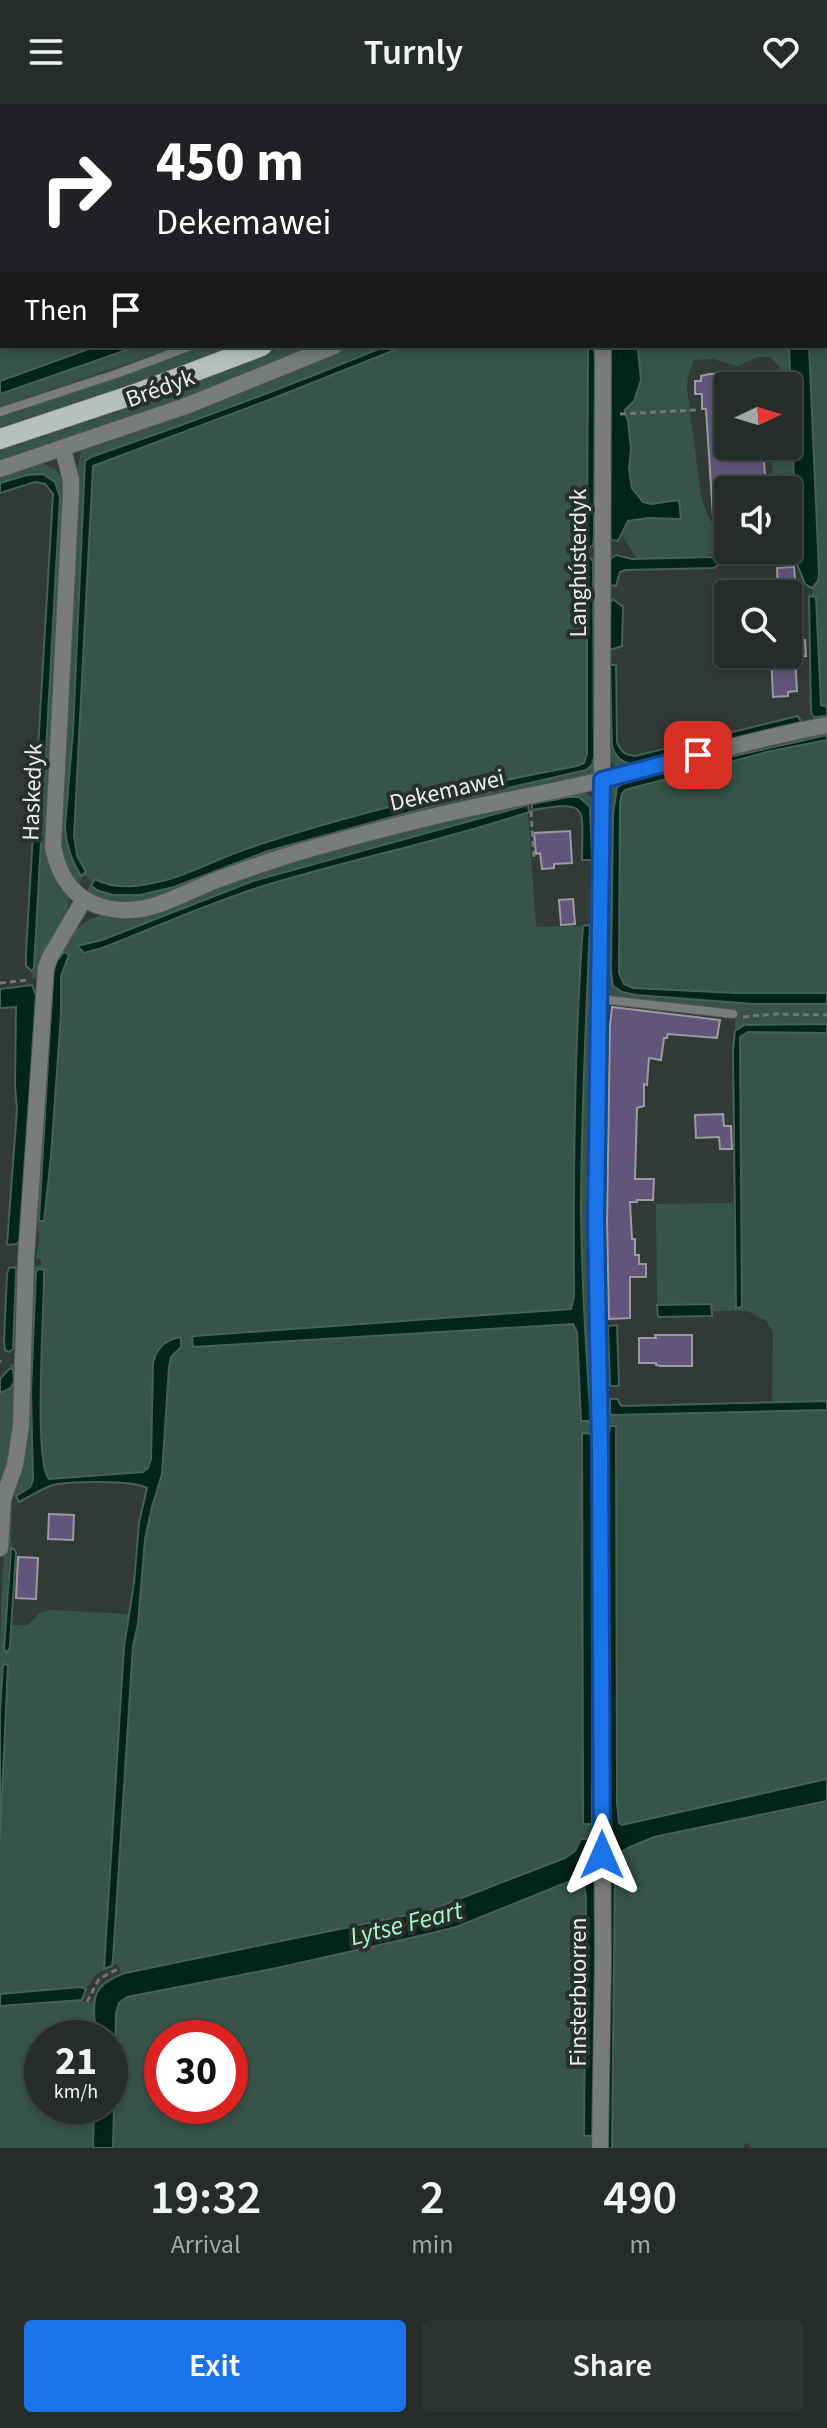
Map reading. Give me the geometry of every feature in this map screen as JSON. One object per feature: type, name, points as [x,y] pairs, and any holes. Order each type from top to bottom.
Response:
[{"type":"main road","name":"Brédyk","points":[[0,439],[135,394],[257,348]]},
{"type":"street","name":"Brédyk","points":[[0,469],[186,406],[329,348]]},
{"type":"street","name":"Langhústerdyk","points":[[602,780],[603,348]]},
{"type":"street","name":"Haskedyk","points":[[63,449],[71,491],[53,847],[60,870],[83,901]]},
{"type":"street","name":"Dekemawei","points":[[83,901],[112,910],[138,910],[248,869],[337,842],[827,725]]},
{"type":"street","name":"Finsterbuorren","points":[[600,2148],[603,1971],[596,1223],[602,780]]},
{"type":"street","points":[[0,1548],[3,1499],[15,1465],[21,1426],[26,1258],[45,979],[50,957],[83,901]]},
{"type":"lane","name":"Brédyk","points":[[0,412],[186,348]]},
{"type":"lane","points":[[600,999],[733,1014]]},
{"type":"path","points":[[626,414],[696,410]]},
{"type":"path","points":[[530,805],[534,859]]},
{"type":"path","points":[[0,983],[45,979]]},
{"type":"path","points":[[733,1014],[737,1017],[827,1015]]},
{"type":"path","points":[[87,2002],[99,1979],[119,1968]]},
{"type":"shaded area","points":[[0,348],[91,348],[0,381]]},
{"type":"shaded area","points":[[132,348],[173,348],[0,407],[0,394]]},
{"type":"shaded area","points":[[197,348],[234,348],[0,430],[0,416]]},
{"type":"shaded area","points":[[281,348],[315,348],[184,401],[0,462],[0,448],[168,392]]},
{"type":"shaded area","points":[[343,348],[381,348],[85,461],[66,841],[86,872],[77,856],[74,836],[93,466],[400,348],[588,348],[587,546],[594,535],[594,348],[598,348],[597,547],[590,548],[590,557],[597,557],[596,770],[592,775],[156,899],[126,906],[85,893],[92,882],[84,875],[77,887],[58,848],[76,474],[81,452],[87,447],[265,382]],"holes":[[[587,754],[587,770],[426,808],[273,850],[165,890],[121,895],[99,891],[95,880],[121,886],[157,881],[246,849],[369,812],[577,766],[584,763]]]},
{"type":"shaded area","points":[[638,348],[789,348],[790,372],[781,372],[770,357],[758,357],[737,366],[713,359],[694,360],[688,376],[701,496],[714,526],[714,553],[695,558],[636,558],[622,535],[629,521],[681,518],[679,501],[647,503],[638,497],[633,488],[625,414]]},
{"type":"shaded area","points":[[809,348],[827,348],[827,707],[821,705],[816,597],[812,596],[819,572]]},
{"type":"shaded area","points":[[772,460],[793,460],[794,476],[773,476]]},
{"type":"shaded area","points":[[41,463],[55,469],[64,481],[48,845],[69,900],[66,920],[40,978],[32,979],[59,488],[27,475],[0,483],[0,475]]},
{"type":"shaded area","points":[[613,661],[610,665],[610,737],[615,754],[631,764],[800,722],[802,718],[803,726],[620,769],[606,756],[609,662]]},
{"type":"shaded area","points":[[827,729],[827,735],[623,783],[613,814],[611,972],[636,995],[754,1004],[827,1004],[827,1024],[744,1025],[735,1031],[735,1010],[612,997],[605,986],[608,792],[615,783]]},
{"type":"shaded area","points":[[827,740],[827,993],[736,993],[633,988],[624,984],[619,973],[620,803],[625,790],[771,751]]},
{"type":"shaded area","points":[[584,792],[596,804],[597,860],[592,860],[592,816],[569,797],[532,804],[532,800]]},
{"type":"shaded area","points":[[528,801],[528,805],[506,813],[253,881],[102,940],[78,946],[102,948],[254,889],[369,855],[502,822],[528,812],[536,927],[583,926],[577,1015],[573,1174],[574,1306],[571,1310],[559,1311],[194,1336],[193,1347],[574,1324],[577,1332],[581,1420],[590,1421],[581,1212],[590,925],[596,925],[589,1066],[587,1302],[592,1303],[598,1846],[581,1839],[575,1851],[565,1858],[428,1911],[122,1974],[117,1964],[112,1966],[133,1646],[138,1624],[145,1539],[162,1474],[169,1367],[171,1357],[177,1350],[153,1363],[151,1459],[148,1468],[143,1472],[49,1479],[44,1467],[41,1414],[44,1271],[38,1270],[31,1391],[33,1480],[25,1491],[13,1496],[31,1268],[41,1265],[41,1259],[36,1259],[39,1240],[35,1193],[53,960],[76,930],[91,919],[278,863]],"holes":[[[69,959],[63,966],[61,976],[51,1156],[45,1220],[39,1220],[53,973]],[[582,1434],[592,1435],[592,1823],[583,1824]]]},
{"type":"shaded area","points":[[748,1032],[827,1033],[827,1401],[772,1403],[773,1331],[765,1320],[747,1311],[712,1311],[710,1304],[657,1305],[656,1204],[733,1203],[736,1307],[741,1222],[739,1043],[740,1037]]},
{"type":"shaded area","points":[[10,1364],[15,1364],[17,1427],[0,1490],[0,1393],[11,1387]]},
{"type":"shaded area","points":[[609,1400],[610,1414],[613,1415],[827,1410],[827,1779],[622,1825],[619,1823],[616,1427],[610,1426],[607,1452],[611,1838],[605,1845],[604,1408]]},
{"type":"shaded area","points":[[8,1513],[12,1515],[11,1541],[14,1549],[9,1552],[6,1651],[9,1650],[12,1625],[28,1625],[39,1613],[51,1610],[129,1614],[124,1647],[104,1969],[95,1975],[86,1989],[0,1994],[0,1839],[8,1665],[3,1664],[0,1711],[0,1636]]},
{"type":"shaded area","points":[[827,1802],[827,2148],[751,2148],[745,2143],[743,2148],[612,2148],[613,1865],[608,2094],[609,1860],[654,1837]]},
{"type":"shaded area","points":[[575,1879],[583,1879],[586,1897],[584,2135],[595,2130],[597,2148],[113,2148],[114,2124],[128,2124],[128,2020],[116,2020],[119,2003],[127,1997],[277,1968],[456,1927]]},
{"type":"shaded area","points":[[95,1995],[95,2020],[24,2020],[24,2124],[94,2124],[93,2148],[0,2148],[0,2006],[74,2000],[92,2003]]},
{"type":"water","points":[[91,348],[132,348],[0,394],[0,381]]},
{"type":"water","points":[[381,348],[400,348],[93,466],[74,836],[77,856],[86,872],[81,876],[70,853],[65,827],[73,730],[85,461]]},
{"type":"water","points":[[588,348],[594,348],[594,535],[593,546],[587,547]]},
{"type":"water","points":[[609,348],[638,348],[641,380],[634,401],[625,410],[631,449],[629,469],[632,488],[643,502],[651,504],[679,500],[681,519],[628,521],[618,541],[611,540]]},
{"type":"water","points":[[789,348],[809,348],[819,572],[818,581],[812,588],[805,584],[797,564],[802,564],[802,476],[794,476],[793,460],[802,460],[802,372],[790,372]]},
{"type":"water","points":[[43,474],[55,482],[60,497],[32,971],[26,966],[26,952],[53,494],[45,484],[35,482],[0,493],[0,483]]},
{"type":"water","points":[[616,555],[632,559],[712,557],[714,564],[718,565],[714,568],[625,570],[620,572],[616,586],[610,585],[610,559]]},
{"type":"water","points":[[587,559],[593,561],[594,757],[592,765],[586,770],[443,803],[268,851],[174,887],[140,895],[113,895],[91,886],[95,879],[121,886],[166,880],[246,849],[328,823],[584,763],[587,754]]},
{"type":"water","points":[[809,596],[816,597],[821,705],[827,707],[827,716],[814,717],[811,713]]},
{"type":"water","points":[[613,599],[623,607],[622,646],[610,650],[610,603]]},
{"type":"water","points":[[610,665],[616,665],[617,742],[622,751],[629,755],[798,716],[801,722],[631,764],[619,758],[612,746]]},
{"type":"water","points":[[827,735],[827,740],[771,751],[625,790],[620,803],[619,973],[624,984],[633,988],[827,993],[827,1004],[754,1004],[636,995],[613,986],[613,814],[617,787],[632,779]]},
{"type":"water","points":[[579,797],[590,807],[592,860],[582,860],[582,818],[579,811],[565,806],[532,810],[532,804]]},
{"type":"water","points":[[528,805],[529,812],[495,823],[257,888],[102,948],[84,953],[77,946],[102,940],[253,881]]},
{"type":"water","points":[[590,925],[581,1213],[591,1421],[581,1421],[577,1332],[573,1324],[193,1347],[194,1336],[571,1309],[574,1297],[578,1019],[583,926]]},
{"type":"water","points":[[64,952],[69,955],[61,976],[51,1156],[44,1221],[39,1221],[53,973],[56,962]]},
{"type":"water","points":[[32,985],[36,996],[21,1238],[17,1244],[7,1245],[17,1109],[16,1007],[0,1008],[0,989]]},
{"type":"water","points":[[827,1024],[827,1033],[748,1032],[740,1037],[742,1307],[736,1308],[735,1031],[744,1025]]},
{"type":"water","points":[[13,1267],[16,1274],[13,1349],[9,1352],[5,1350],[4,1342],[7,1274]]},
{"type":"water","points":[[38,1269],[44,1270],[41,1414],[44,1466],[49,1479],[143,1472],[148,1468],[151,1459],[153,1363],[162,1345],[181,1337],[181,1347],[171,1357],[169,1367],[162,1474],[145,1539],[138,1624],[133,1646],[113,1959],[112,1966],[104,1969],[124,1647],[139,1523],[147,1488],[116,1482],[73,1483],[49,1486],[19,1502],[16,1496],[30,1487],[33,1480],[31,1391]]},
{"type":"water","points":[[711,1304],[712,1316],[658,1317],[657,1305]]},
{"type":"water","points":[[617,1325],[619,1386],[610,1386],[608,1326]]},
{"type":"water","points":[[9,1369],[13,1369],[14,1381],[11,1388],[0,1393],[0,1379]]},
{"type":"water","points":[[610,1399],[618,1399],[622,1406],[827,1401],[827,1410],[613,1415],[610,1414]]},
{"type":"water","name":"Lytse Feart","points":[[610,1426],[616,1426],[619,1823],[622,1825],[827,1779],[827,1801],[654,1837],[609,1860],[596,1897],[595,2130],[592,2136],[584,2136],[586,1897],[583,1880],[575,1879],[456,1927],[277,1968],[127,1997],[119,2003],[116,2020],[94,2020],[98,1990],[125,1973],[428,1911],[565,1858],[575,1851],[581,1839],[593,1839],[597,1846],[610,1839],[607,1452]]},
{"type":"water","points":[[582,1433],[592,1434],[592,1824],[583,1824]]},
{"type":"water","points":[[11,1549],[16,1553],[10,1645],[6,1652],[4,1649]]},
{"type":"water","points":[[3,1664],[8,1665],[0,1839],[0,1711]]},
{"type":"water","points":[[615,1865],[612,2148],[607,2148],[611,1866]]},
{"type":"water","points":[[86,1989],[82,2000],[0,2006],[0,1994]]},
{"type":"water","points":[[94,2124],[114,2124],[113,2148],[93,2148]]},
{"type":"building","points":[[714,374],[714,460],[764,460],[765,476],[714,476],[713,517],[706,409],[702,409],[702,394],[695,394],[695,381],[701,381],[701,376]]},
{"type":"building","points":[[794,567],[795,580],[778,580],[777,568]]},
{"type":"building","points":[[802,640],[805,640],[806,656],[802,656]]},
{"type":"building","points":[[772,668],[796,668],[797,691],[788,692],[788,696],[773,697]]},
{"type":"building","points":[[570,831],[572,863],[554,864],[554,868],[542,869],[540,853],[536,854],[534,833]]},
{"type":"building","points":[[573,899],[575,924],[561,925],[559,900]]},
{"type":"building","points":[[612,1007],[720,1020],[717,1038],[668,1034],[664,1038],[661,1060],[649,1058],[644,1106],[637,1108],[635,1179],[654,1179],[653,1200],[630,1202],[635,1255],[639,1255],[639,1264],[646,1264],[646,1277],[630,1277],[630,1318],[609,1319],[607,1223]]},
{"type":"building","points":[[723,1114],[724,1126],[731,1126],[732,1149],[720,1149],[719,1137],[696,1138],[695,1115]]},
{"type":"building","points":[[655,1335],[692,1335],[692,1366],[639,1363],[639,1338],[656,1338]]},
{"type":"building","points":[[49,1514],[74,1515],[73,1540],[48,1539]]},
{"type":"building","points":[[18,1557],[38,1558],[36,1599],[16,1598]]},
{"type":"route","points":[[602,1855],[596,1223],[602,780],[698,755]]}]
